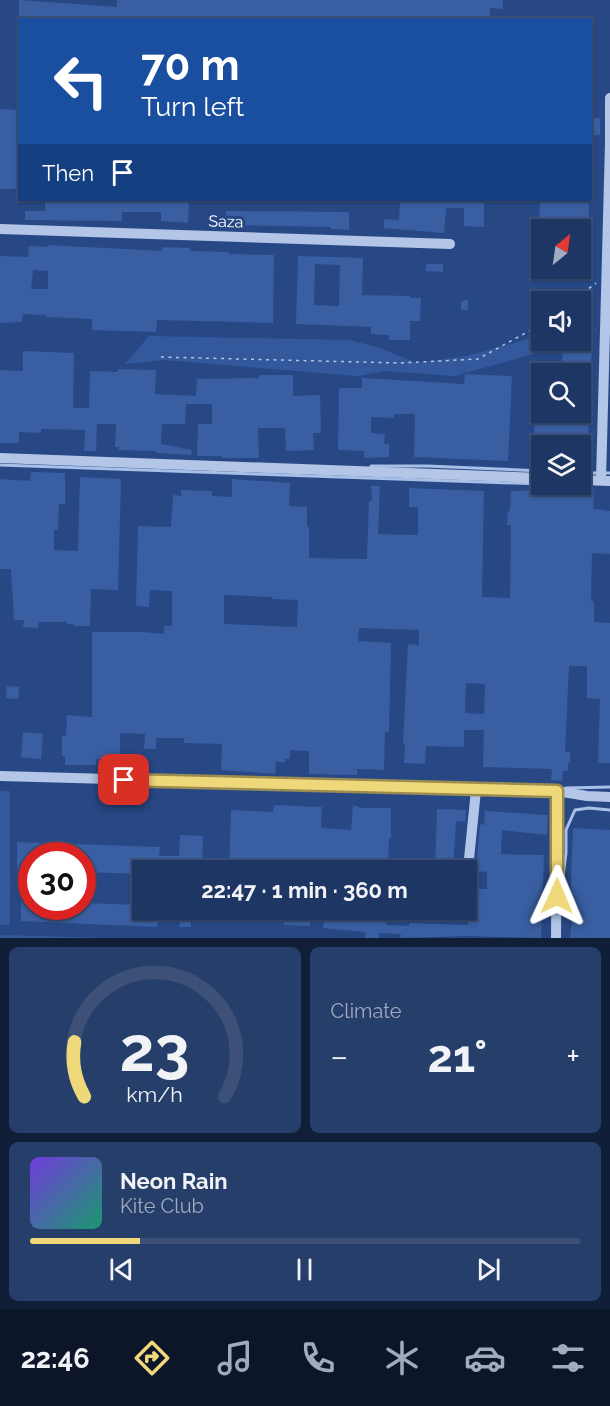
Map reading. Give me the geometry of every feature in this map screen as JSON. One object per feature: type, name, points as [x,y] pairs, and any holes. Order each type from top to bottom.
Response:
[{"type":"street","points":[[605,481],[610,98]]},
{"type":"street","points":[[605,481],[605,313],[610,189]]},
{"type":"street","name":"Saza","points":[[0,229],[450,244]]},
{"type":"street","points":[[0,458],[531,478]]},
{"type":"street","points":[[0,776],[557,791],[610,797]]},
{"type":"street","points":[[469,860],[476,790]]},
{"type":"street","points":[[556,938],[557,791]]},
{"type":"path","points":[[585,291],[606,275]]},
{"type":"path","points":[[591,312],[605,313]]},
{"type":"path","points":[[161,357],[400,363],[478,359],[531,330]]},
{"type":"shaded area","points":[[149,336],[349,340],[377,347],[417,363],[466,356],[531,337],[531,351],[541,351],[455,376],[384,371],[358,376],[164,360],[125,364]]},
{"type":"shaded area","points":[[0,791],[10,791],[10,925],[0,925]]},
{"type":"shaded area","points":[[0,935],[108,938],[0,938]]},
{"type":"building","points":[[19,0],[117,7],[117,0],[503,0],[503,9],[490,8],[490,18],[19,18]]},
{"type":"building","points":[[0,109],[18,110],[18,189],[0,189]]},
{"type":"building","points":[[592,118],[600,118],[600,135],[592,135]]},
{"type":"building","points":[[45,201],[189,201],[188,223],[161,221],[161,212],[122,212],[122,221],[25,220],[25,211],[45,211]]},
{"type":"building","points":[[400,201],[484,201],[484,227],[464,226],[464,208],[446,208],[444,233],[384,228],[384,219],[399,220]]},
{"type":"building","points":[[540,201],[589,201],[589,219],[539,219]]},
{"type":"building","points":[[226,211],[349,212],[349,230],[331,229],[331,227],[226,225]]},
{"type":"building","points":[[48,245],[162,251],[162,247],[190,248],[190,251],[229,252],[229,254],[274,255],[273,323],[157,320],[156,332],[92,330],[92,319],[23,314],[22,322],[0,323],[0,256],[28,257],[29,246],[48,247]],"holes":[[[33,270],[48,271],[48,289],[31,289]]]},
{"type":"building","points":[[298,256],[363,258],[362,295],[421,298],[420,321],[410,321],[410,340],[389,340],[389,335],[371,334],[371,327],[296,324]],"holes":[[[315,264],[340,265],[339,306],[314,305]]]},
{"type":"building","points":[[426,264],[443,264],[443,272],[426,271]]},
{"type":"building","points":[[468,300],[468,310],[461,310],[461,301]]},
{"type":"building","points":[[592,345],[591,368],[591,363],[562,363],[563,351],[591,351]]},
{"type":"building","points":[[23,351],[74,353],[73,408],[89,408],[90,371],[156,370],[155,394],[196,396],[197,379],[293,375],[293,396],[320,395],[321,433],[313,433],[314,450],[286,451],[285,428],[258,428],[259,458],[197,456],[198,424],[212,424],[212,404],[186,404],[185,424],[162,424],[161,444],[192,450],[191,455],[119,450],[119,447],[115,447],[116,424],[97,424],[96,451],[84,451],[85,430],[41,429],[41,433],[19,432],[19,443],[0,443],[0,370],[23,371]]},
{"type":"building","points":[[465,374],[512,376],[508,461],[414,457],[415,414],[394,414],[394,418],[371,417],[371,433],[385,434],[384,444],[389,444],[389,457],[364,458],[364,451],[338,450],[339,388],[362,388],[362,378],[464,384]]},
{"type":"building","points":[[535,423],[589,423],[588,435],[534,435]]},
{"type":"building","points":[[31,472],[65,473],[65,504],[59,504],[58,530],[54,530],[54,550],[78,551],[80,477],[121,479],[118,590],[91,589],[90,626],[73,626],[67,622],[39,622],[38,628],[23,627],[24,620],[14,620],[11,569],[0,569],[0,479],[30,481]]},
{"type":"building","points":[[232,479],[290,483],[289,506],[307,507],[309,558],[367,559],[369,501],[372,501],[371,486],[380,486],[378,534],[418,535],[418,507],[409,507],[409,488],[484,491],[482,597],[510,598],[511,525],[507,525],[511,491],[531,491],[531,495],[591,495],[591,490],[594,490],[593,509],[610,511],[610,554],[592,553],[591,601],[594,601],[594,622],[610,623],[610,763],[598,763],[600,699],[587,698],[587,666],[569,666],[565,752],[570,752],[570,763],[568,763],[568,771],[563,771],[562,781],[551,780],[552,769],[483,767],[484,730],[464,730],[464,747],[426,746],[425,764],[404,763],[408,644],[419,645],[419,630],[359,628],[358,641],[391,643],[389,732],[385,732],[384,770],[357,769],[357,775],[309,774],[309,751],[290,750],[290,759],[285,759],[285,762],[276,762],[275,774],[221,770],[222,744],[184,743],[184,738],[156,738],[156,749],[144,749],[145,734],[120,733],[120,759],[96,759],[96,765],[65,765],[65,756],[62,756],[62,736],[66,736],[67,715],[92,717],[92,632],[164,634],[164,626],[172,626],[172,591],[150,590],[149,607],[136,606],[138,526],[171,527],[173,495],[181,496],[181,490],[212,491],[212,496],[232,497]],"holes":[[[224,595],[272,597],[272,599],[298,600],[297,627],[224,624]],[[466,683],[485,684],[484,714],[465,713]]]},
{"type":"building","points":[[7,686],[19,687],[18,699],[6,698]]},
{"type":"building","points":[[23,732],[43,734],[41,759],[21,757]]},
{"type":"building","points":[[274,805],[322,807],[321,828],[351,830],[353,805],[362,808],[391,808],[388,860],[229,860],[231,810],[273,812]]},
{"type":"building","points":[[437,809],[466,810],[465,822],[456,821],[454,860],[435,860]]},
{"type":"building","points":[[485,811],[548,815],[547,835],[502,830],[501,854],[544,855],[541,938],[467,936],[400,938],[401,934],[379,933],[379,938],[365,938],[365,932],[323,928],[324,920],[386,920],[386,925],[409,926],[409,923],[468,925],[468,920],[477,920],[477,889],[487,889],[487,872],[477,871],[480,824],[484,825]]},
{"type":"building","points":[[573,828],[610,830],[610,938],[570,938]]},
{"type":"building","points":[[180,835],[203,836],[202,860],[132,860],[132,874],[96,872],[96,845],[160,847],[159,856],[179,856]]},
{"type":"building","points":[[18,842],[18,869],[17,869]]},
{"type":"building","points":[[96,903],[132,905],[132,920],[158,920],[157,927],[21,921],[96,920]]},
{"type":"building","points":[[180,920],[191,920],[191,927],[179,927]]},
{"type":"building","points":[[284,920],[310,920],[310,926],[284,925]]},
{"type":"waterway","points":[[0,465],[531,484]]},
{"type":"waterway","points":[[371,466],[531,471]]},
{"type":"waterway","points":[[591,473],[610,473]]},
{"type":"waterway","points":[[566,788],[610,787]]},
{"type":"waterway","points":[[561,891],[566,853],[566,830],[575,810],[589,808],[610,810]]},
{"type":"route","points":[[124,780],[557,791],[557,896]]}]
